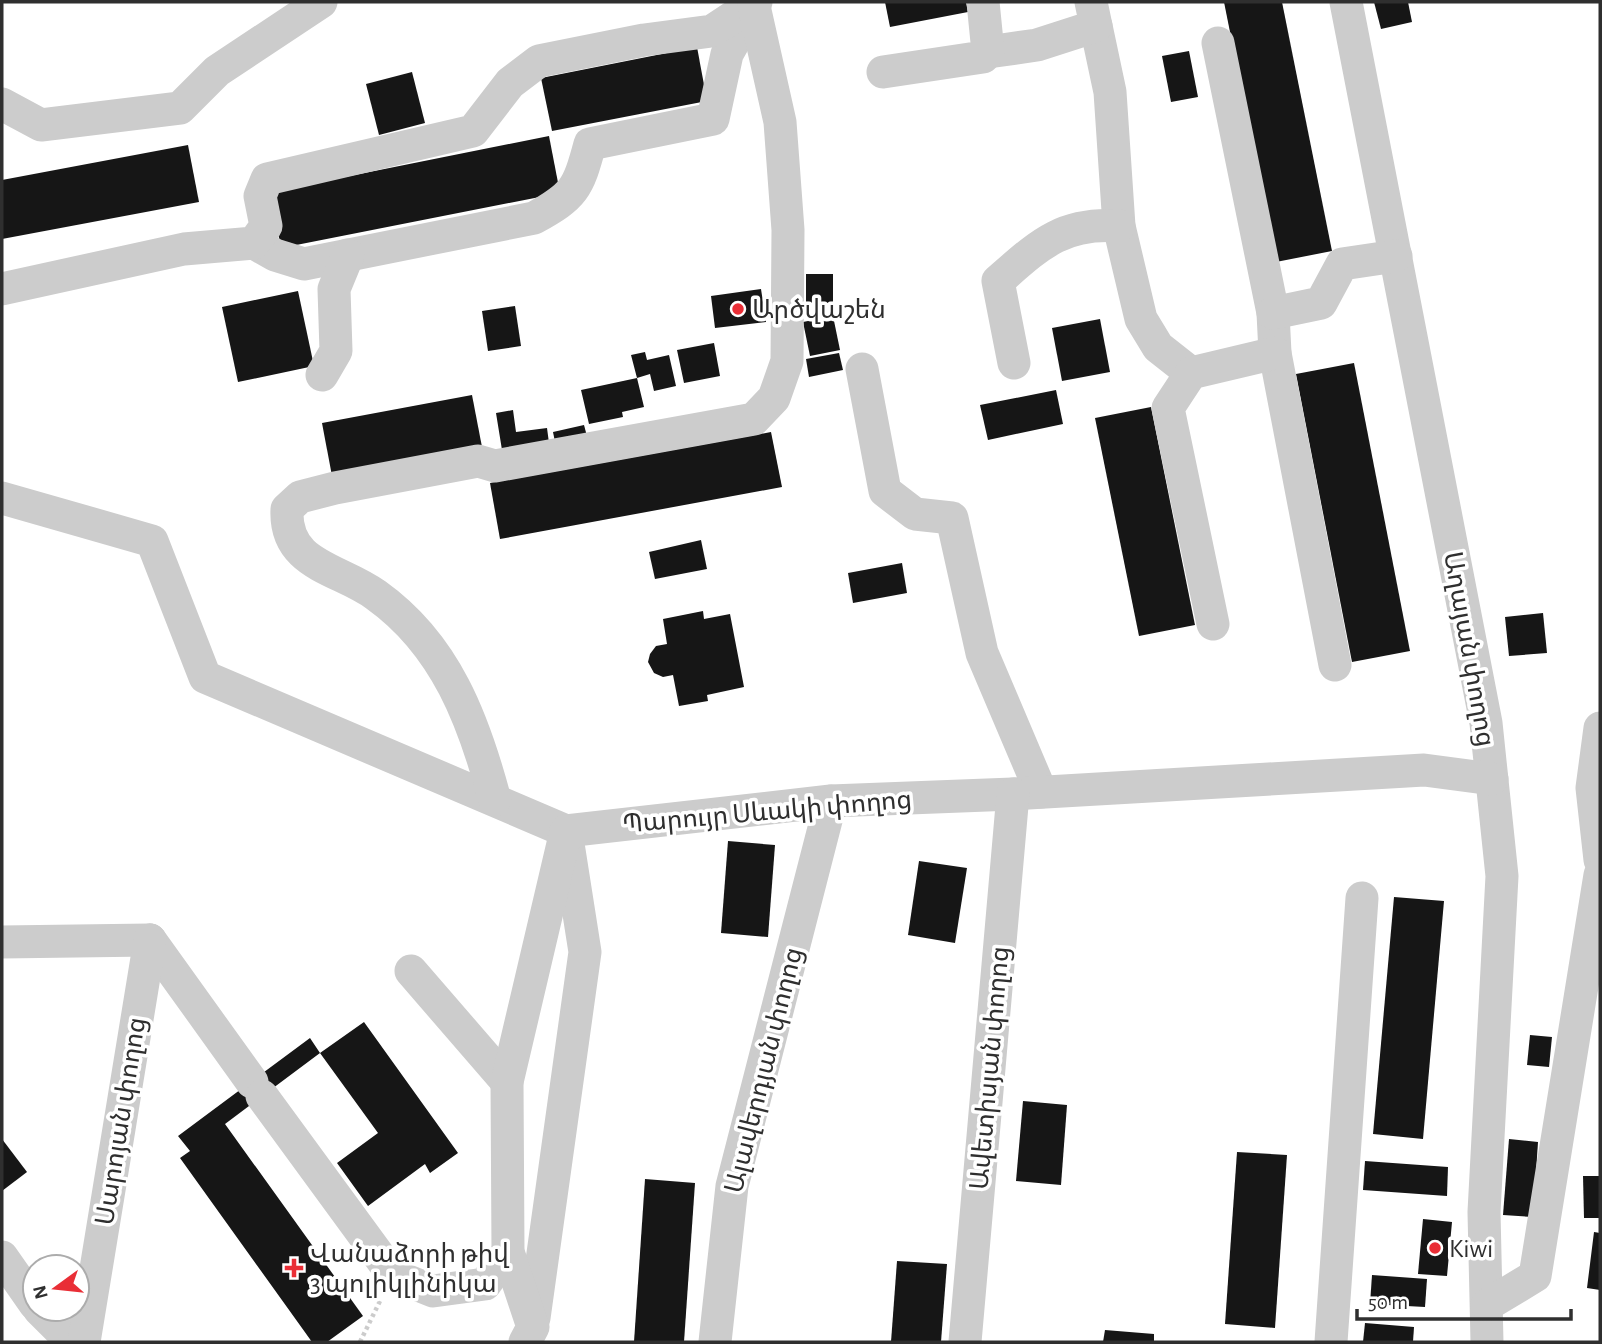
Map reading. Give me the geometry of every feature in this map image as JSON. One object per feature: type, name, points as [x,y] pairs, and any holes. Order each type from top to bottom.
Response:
[{"type":"street","points":[[2,104],[41,125],[180,108],[217,71],[321,2]]},
{"type":"street","points":[[983,2],[988,52]]},
{"type":"street","name":"Աղայան փողոց","points":[[1346,2],[1486,723],[1502,876],[1483,1212],[1489,1329]]},
{"type":"street","points":[[254,243],[266,226],[260,196],[267,179],[473,131],[510,83],[539,61],[644,40],[712,31],[755,4]]},
{"type":"street","points":[[2,289],[184,249],[254,243],[275,255],[304,264],[534,219],[568,199],[582,173],[590,144],[713,119],[727,54],[755,4]]},
{"type":"street","points":[[495,800],[477,734],[462,698],[439,662],[376,595],[316,563],[297,548],[286,529],[287,509],[299,497],[335,488],[478,461],[495,466],[754,419],[774,398],[788,361],[788,230],[780,122],[755,4]]},
{"type":"street","points":[[883,72],[983,57],[988,52],[1037,45],[1094,14],[1110,92],[1119,226],[1141,319],[1157,347],[1191,373]]},
{"type":"street","points":[[1218,43],[1272,313],[1275,353],[1335,665]]},
{"type":"street","points":[[1014,363],[998,281],[1043,241],[1090,224],[1119,226]]},
{"type":"street","points":[[322,374],[336,351],[334,289],[348,255]]},
{"type":"street","points":[[1272,313],[1321,303],[1342,264],[1396,256]]},
{"type":"street","points":[[1213,624],[1168,408],[1191,373],[1275,353]]},
{"type":"street","points":[[862,369],[885,491],[915,514],[952,518],[982,653],[1027,793]]},
{"type":"street","points":[[9,507],[152,541],[205,677],[566,831]]},
{"type":"street","points":[[1600,728],[1592,788],[1600,860]]},
{"type":"street","name":"Պարույր Սևակի փողոց","points":[[566,831],[831,801],[1424,771],[1492,779]]},
{"type":"street","name":"Ավետիսյան փողոց","points":[[964,1342],[1027,793]]},
{"type":"street","name":"Ալավերդյան փողոց","points":[[715,1342],[732,1186],[831,801]]},
{"type":"street","points":[[529,1334],[508,1252],[507,1082],[566,831]]},
{"type":"street","points":[[529,1334],[585,951],[566,831]]},
{"type":"street","name":"Աղայան փողոց","points":[[1489,1329],[1535,1276],[1600,875]]},
{"type":"street","points":[[1331,1342],[1362,898]]},
{"type":"street","points":[[2,942],[24,939],[150,940],[393,1275],[433,1291],[485,1284],[508,1252]]},
{"type":"street","name":"Սարոյան փողոց","points":[[84,1342],[150,940]]},
{"type":"street","points":[[411,971],[507,1082]]},
{"type":"street","points":[[2,1257],[21,1284]]},
{"type":"street","points":[[53,1323],[72,1342]]},
{"type":"path","points":[[360,1342],[393,1275]]},
{"type":"building","points":[[885,2],[966,2],[968,12],[890,27]]},
{"type":"building","points":[[1224,2],[1282,2],[1332,251],[1276,262]]},
{"type":"building","points":[[1374,2],[1408,2],[1412,22],[1381,29]]},
{"type":"building","points":[[697,47],[707,101],[552,131],[541,78]]},
{"type":"building","points":[[1189,51],[1198,97],[1171,102],[1162,56]]},
{"type":"building","points":[[412,72],[425,123],[379,135],[366,84]]},
{"type":"building","points":[[549,136],[560,193],[281,248],[270,192]]},
{"type":"building","points":[[188,145],[199,202],[2,239],[2,180]]},
{"type":"building","points":[[806,274],[833,274],[833,303],[806,303]]},
{"type":"building","name":"Արծվաշեն","points":[[761,289],[766,322],[715,328],[711,296]]},
{"type":"building","points":[[298,291],[314,366],[238,382],[222,307]]},
{"type":"building","points":[[515,306],[521,346],[488,351],[482,311]]},
{"type":"building","points":[[833,316],[840,350],[810,356],[803,322]]},
{"type":"building","points":[[1100,319],[1110,372],[1062,381],[1052,328]]},
{"type":"building","points":[[714,343],[720,376],[684,383],[677,350]]},
{"type":"building","points":[[645,352],[647,360],[669,355],[676,386],[654,391],[650,374],[637,378],[631,355]]},
{"type":"building","points":[[839,353],[843,370],[809,377],[806,359]]},
{"type":"building","points":[[1354,363],[1410,651],[1352,662],[1296,374]]},
{"type":"building","points":[[637,378],[644,407],[622,412],[623,417],[589,424],[581,390]]},
{"type":"building","points":[[1056,390],[1063,424],[988,440],[980,405]]},
{"type":"building","points":[[472,395],[482,447],[332,476],[322,423]]},
{"type":"building","points":[[1151,407],[1195,625],[1139,636],[1095,418]]},
{"type":"building","points":[[513,410],[516,432],[547,428],[549,443],[502,450],[496,413]]},
{"type":"building","points":[[584,425],[588,440],[556,447],[553,432]]},
{"type":"building","points":[[771,432],[782,487],[500,539],[490,483]]},
{"type":"building","points":[[701,540],[707,569],[655,579],[649,552]]},
{"type":"building","points":[[902,563],[907,593],[853,603],[848,573]]},
{"type":"building","points":[[703,611],[704,619],[730,614],[744,687],[707,695],[708,701],[679,706],[673,675],[663,677],[654,673],[648,662],[650,654],[656,646],[667,644],[663,619]]},
{"type":"building","points":[[1543,613],[1547,653],[1509,656],[1505,617]]},
{"type":"building","points":[[728,841],[775,845],[768,937],[721,933]]},
{"type":"building","points":[[919,861],[967,868],[955,943],[908,935]]},
{"type":"building","points":[[1394,897],[1444,901],[1423,1139],[1373,1134]]},
{"type":"building","points":[[364,1022],[458,1153],[430,1173],[425,1164],[368,1206],[337,1163],[378,1133],[320,1053]]},
{"type":"building","points":[[1530,1035],[1552,1037],[1549,1067],[1527,1065]]},
{"type":"building","name":"Վանաձորի թիվ 3 պոլիկլինիկա","points":[[310,1038],[320,1053],[225,1124],[363,1316],[327,1342],[312,1342],[180,1158],[190,1151],[178,1136]]},
{"type":"building","points":[[1023,1101],[1067,1105],[1061,1185],[1016,1181]]},
{"type":"building","points":[[2,1139],[27,1172],[2,1191]]},
{"type":"building","points":[[1509,1139],[1538,1142],[1533,1217],[1503,1215]]},
{"type":"building","points":[[1237,1152],[1287,1155],[1275,1328],[1225,1324]]},
{"type":"building","points":[[1365,1161],[1448,1167],[1447,1196],[1363,1190]]},
{"type":"building","points":[[1583,1176],[1600,1176],[1600,1218],[1584,1218]]},
{"type":"building","points":[[645,1179],[695,1183],[684,1342],[634,1342]]},
{"type":"building","name":"Kiwi","points":[[1423,1219],[1452,1222],[1447,1276],[1418,1274]]},
{"type":"building","points":[[1594,1232],[1600,1233],[1600,1290],[1587,1288]]},
{"type":"building","points":[[897,1261],[947,1264],[941,1342],[891,1342]]},
{"type":"building","points":[[1372,1275],[1427,1279],[1425,1307],[1370,1304]]},
{"type":"building","points":[[1365,1323],[1414,1327],[1413,1342],[1363,1342]]},
{"type":"building","points":[[1105,1330],[1154,1334],[1154,1342],[1103,1342]]},
{"type":"place","name":"Արծվաշեն","points":[[738,309]]},
{"type":"place","name":"Kiwi","points":[[1435,1248]]},
{"type":"place","name":"Վանաձորի թիվ 3 պոլիկլինիկա","points":[[294,1268]]}]
